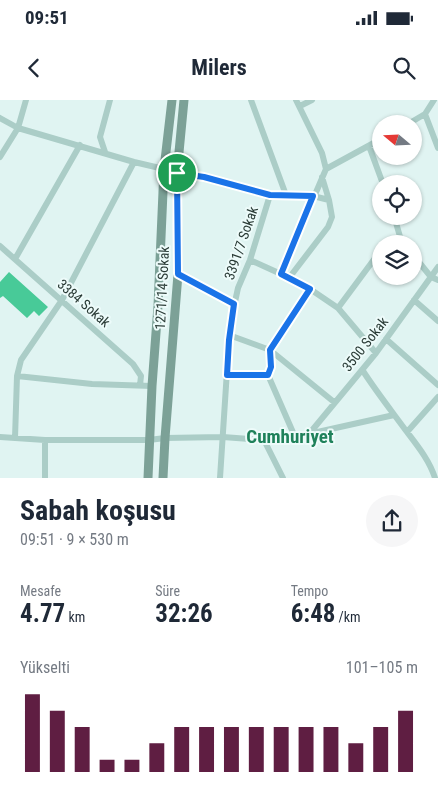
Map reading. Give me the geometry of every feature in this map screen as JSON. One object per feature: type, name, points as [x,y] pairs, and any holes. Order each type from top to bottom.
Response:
[{"type":"street","points":[[0,157],[18,128],[26,100]]},
{"type":"street","points":[[105,152],[100,137],[110,100]]},
{"type":"street","points":[[148,478],[164,169],[172,100]]},
{"type":"street","name":"1271/14 Sokak","points":[[163,478],[178,274],[177,173],[184,100]]},
{"type":"street","points":[[251,100],[286,195]]},
{"type":"street","points":[[312,100],[298,103],[322,153],[326,169]]},
{"type":"street","points":[[422,116],[434,100]]},
{"type":"street","points":[[425,114],[438,148]]},
{"type":"street","points":[[0,118],[18,128],[164,169]]},
{"type":"street","points":[[281,274],[326,169],[372,144]]},
{"type":"street","points":[[15,259],[80,146]]},
{"type":"street","points":[[369,146],[380,175]]},
{"type":"street","points":[[15,438],[17,376],[21,360],[62,300],[134,162]]},
{"type":"street","points":[[177,173],[204,177],[270,195],[313,196],[329,200]]},
{"type":"street","points":[[289,278],[328,226],[332,217],[322,177]]},
{"type":"street","name":"3391/7 Sokak","points":[[220,478],[229,335],[234,304],[270,195]]},
{"type":"street","name":"3384 Sokak","points":[[0,246],[133,364],[141,376],[140,386]]},
{"type":"street","points":[[250,260],[310,289],[338,308],[376,353]]},
{"type":"street","points":[[338,308],[372,262]]},
{"type":"street","points":[[422,266],[431,277],[438,280]]},
{"type":"street","name":"3500 Sokak","points":[[309,434],[334,402],[363,371],[438,267]]},
{"type":"street","points":[[178,274],[234,304]]},
{"type":"street","points":[[295,437],[268,375],[271,367],[270,350],[310,289]]},
{"type":"street","points":[[414,300],[438,321]]},
{"type":"street","points":[[229,335],[270,350],[334,402]]},
{"type":"street","points":[[386,339],[438,385]]},
{"type":"street","points":[[363,371],[425,455],[432,467],[435,478]]},
{"type":"street","points":[[227,375],[268,375]]},
{"type":"street","points":[[17,376],[92,384],[152,386]]},
{"type":"street","points":[[407,432],[438,397]]},
{"type":"street","points":[[0,437],[45,440],[149,440],[223,437],[264,440],[295,437],[394,415]]},
{"type":"street","points":[[45,440],[45,478]]},
{"type":"street","points":[[264,440],[282,478]]},
{"type":"building","points":[[9,272],[48,307],[39,316],[34,311],[27,318],[3,296],[0,298],[0,282]]},
{"type":"district","name":"Cumhuriyet","points":[[290,436]]},
{"type":"route","points":[[177,173],[204,177],[270,195],[313,196],[281,274],[310,289],[270,350],[271,367],[268,375],[227,375],[234,304],[178,274],[177,173]]}]
